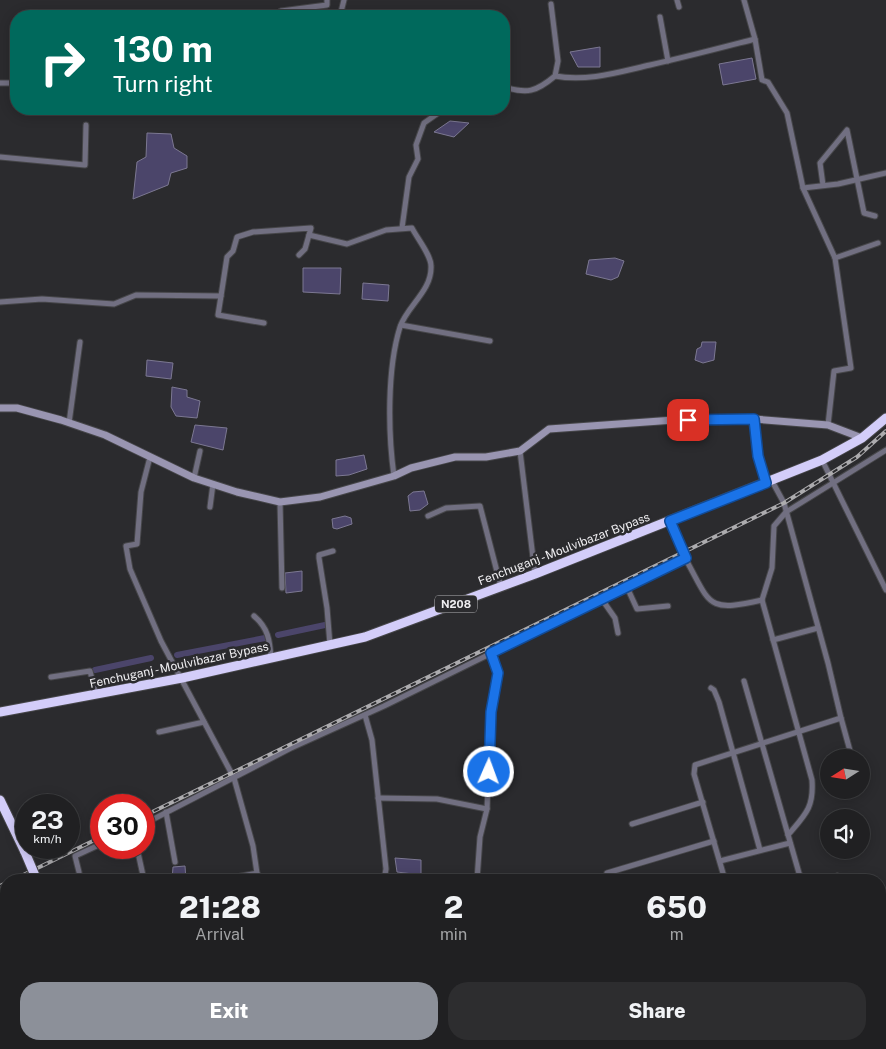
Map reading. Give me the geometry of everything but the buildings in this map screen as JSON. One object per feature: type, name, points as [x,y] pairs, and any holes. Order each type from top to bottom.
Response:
[{"type":"highway","name":"Fenchuganj - Moulvibazar Bypass","points":[[0,712],[96,696],[182,678],[365,637],[405,624],[822,460],[862,438],[886,418]]},
{"type":"highway","points":[[0,800],[35,874]]},
{"type":"street","points":[[289,10],[327,5],[327,0]]},
{"type":"street","points":[[677,0],[679,7]]},
{"type":"street","points":[[744,0],[755,39],[762,80],[768,82],[788,115],[802,188],[836,258],[851,368],[834,371],[828,425]]},
{"type":"street","points":[[510,89],[522,92],[542,87],[555,76],[558,61],[551,4]]},
{"type":"street","points":[[660,17],[668,61]]},
{"type":"street","points":[[555,76],[581,78],[615,73],[755,39]]},
{"type":"street","points":[[402,228],[409,177],[418,159],[416,145],[424,123],[435,115]]},
{"type":"street","points":[[0,157],[85,166],[86,125]]},
{"type":"street","points":[[823,186],[820,163],[847,130],[864,213],[875,216]]},
{"type":"street","points":[[802,188],[823,186],[886,173]]},
{"type":"street","points":[[264,323],[218,315],[227,257],[233,251],[237,236],[254,232],[311,228],[305,249],[299,255]]},
{"type":"street","points":[[309,235],[347,244],[386,230],[412,228],[431,264],[430,274],[420,299],[401,325],[390,404],[389,441],[394,476]]},
{"type":"street","points":[[836,258],[878,243]]},
{"type":"street","points":[[0,302],[42,300],[114,304],[136,295],[221,296]]},
{"type":"street","points":[[401,325],[490,341]]},
{"type":"street","points":[[70,423],[80,342]]},
{"type":"street","points":[[0,408],[17,408],[105,434],[194,478],[280,502],[320,497],[394,476],[411,468],[455,457],[486,457],[520,451],[549,429],[670,420],[754,419],[828,425],[862,438]]},
{"type":"street","points":[[754,419],[758,456],[769,482],[786,512],[850,749]]},
{"type":"street","points":[[788,835],[808,812],[813,793],[812,780],[797,733],[762,600],[772,568],[774,526],[786,512],[886,450]]},
{"type":"street","points":[[194,478],[200,451]]},
{"type":"street","points":[[520,451],[535,574]]},
{"type":"street","points":[[150,457],[142,492],[137,544],[126,546],[130,570],[161,641],[234,778],[253,846],[257,873],[252,874]]},
{"type":"street","points":[[822,460],[886,590]]},
{"type":"street","points":[[210,507],[213,484]]},
{"type":"street","points":[[280,502],[282,588]]},
{"type":"street","points":[[428,516],[446,508],[480,506],[501,587]]},
{"type":"street","points":[[670,521],[701,591],[709,600],[720,605],[734,606],[762,600]]},
{"type":"street","points":[[330,645],[327,608],[318,558],[319,555],[333,551]]},
{"type":"street","points":[[155,818],[290,748],[365,715],[626,585],[686,558]]},
{"type":"street","points":[[626,585],[637,609],[668,606]]},
{"type":"street","points":[[601,598],[615,618],[618,633]]},
{"type":"street","points":[[254,616],[265,626],[270,643],[271,658]]},
{"type":"street","points":[[773,640],[818,628]]},
{"type":"street","points":[[477,874],[480,837],[487,809],[491,712],[498,673],[491,653]]},
{"type":"street","points":[[51,677],[90,671],[96,696]]},
{"type":"street","points":[[744,681],[799,874]]},
{"type":"street","points":[[711,688],[714,690],[719,702],[760,850]]},
{"type":"street","points":[[365,715],[372,740],[385,874]]},
{"type":"street","points":[[723,874],[694,774],[696,765],[841,718]]},
{"type":"street","points":[[159,732],[204,722]]},
{"type":"street","points":[[378,798],[437,799],[487,809]]},
{"type":"street","points":[[632,824],[703,802]]},
{"type":"street","points":[[166,812],[174,862]]},
{"type":"street","points":[[607,873],[714,841]]},
{"type":"street","points":[[720,861],[790,843]]},
{"type":"street","points":[[79,872],[75,856],[90,849]]},
{"type":"street","points":[[139,859],[143,874]]},
{"type":"shaded area","points":[[600,47],[600,67],[578,67],[570,52]]},
{"type":"shaded area","points":[[752,58],[756,79],[723,85],[719,64]]},
{"type":"shaded area","points":[[450,121],[469,123],[454,137],[434,132]]},
{"type":"shaded area","points":[[147,133],[171,134],[174,148],[187,156],[187,168],[171,173],[168,185],[133,199],[137,162],[146,157]]},
{"type":"shaded area","points":[[615,258],[624,261],[618,277],[611,280],[586,274],[589,260]]},
{"type":"shaded area","points":[[303,268],[341,268],[340,294],[303,292]]},
{"type":"shaded area","points":[[363,283],[389,285],[388,301],[362,299]]},
{"type":"shaded area","points":[[702,342],[716,342],[714,360],[703,363],[695,360],[697,349],[701,347]]},
{"type":"shaded area","points":[[147,360],[173,363],[171,379],[146,376]]},
{"type":"shaded area","points":[[172,387],[187,390],[187,397],[200,401],[197,418],[176,416],[171,407]]},
{"type":"shaded area","points":[[195,425],[227,428],[223,450],[191,442]]},
{"type":"shaded area","points":[[364,455],[367,469],[349,475],[336,476],[336,460]]},
{"type":"shaded area","points":[[424,491],[428,504],[420,510],[410,511],[408,496],[413,492]]},
{"type":"shaded area","points":[[345,516],[351,518],[352,524],[337,529],[333,528],[332,519]]},
{"type":"shaded area","points":[[302,571],[302,591],[286,593],[285,573]]},
{"type":"shaded area","points":[[395,858],[421,860],[421,874],[397,872]]},
{"type":"shaded area","points":[[185,866],[186,874],[172,874],[173,867]]},
{"type":"waterway","points":[[278,635],[325,625]]},
{"type":"waterway","points":[[177,655],[265,638]]},
{"type":"waterway","points":[[95,670],[151,658]]},
{"type":"railway","points":[[155,811],[784,503],[857,457],[886,431]]},
{"type":"railway","points":[[25,874],[90,842]]},
{"type":"route","points":[[489,772],[491,712],[498,673],[491,653],[626,585],[686,558],[670,521],[766,483],[758,456],[754,419],[688,420]]}]
